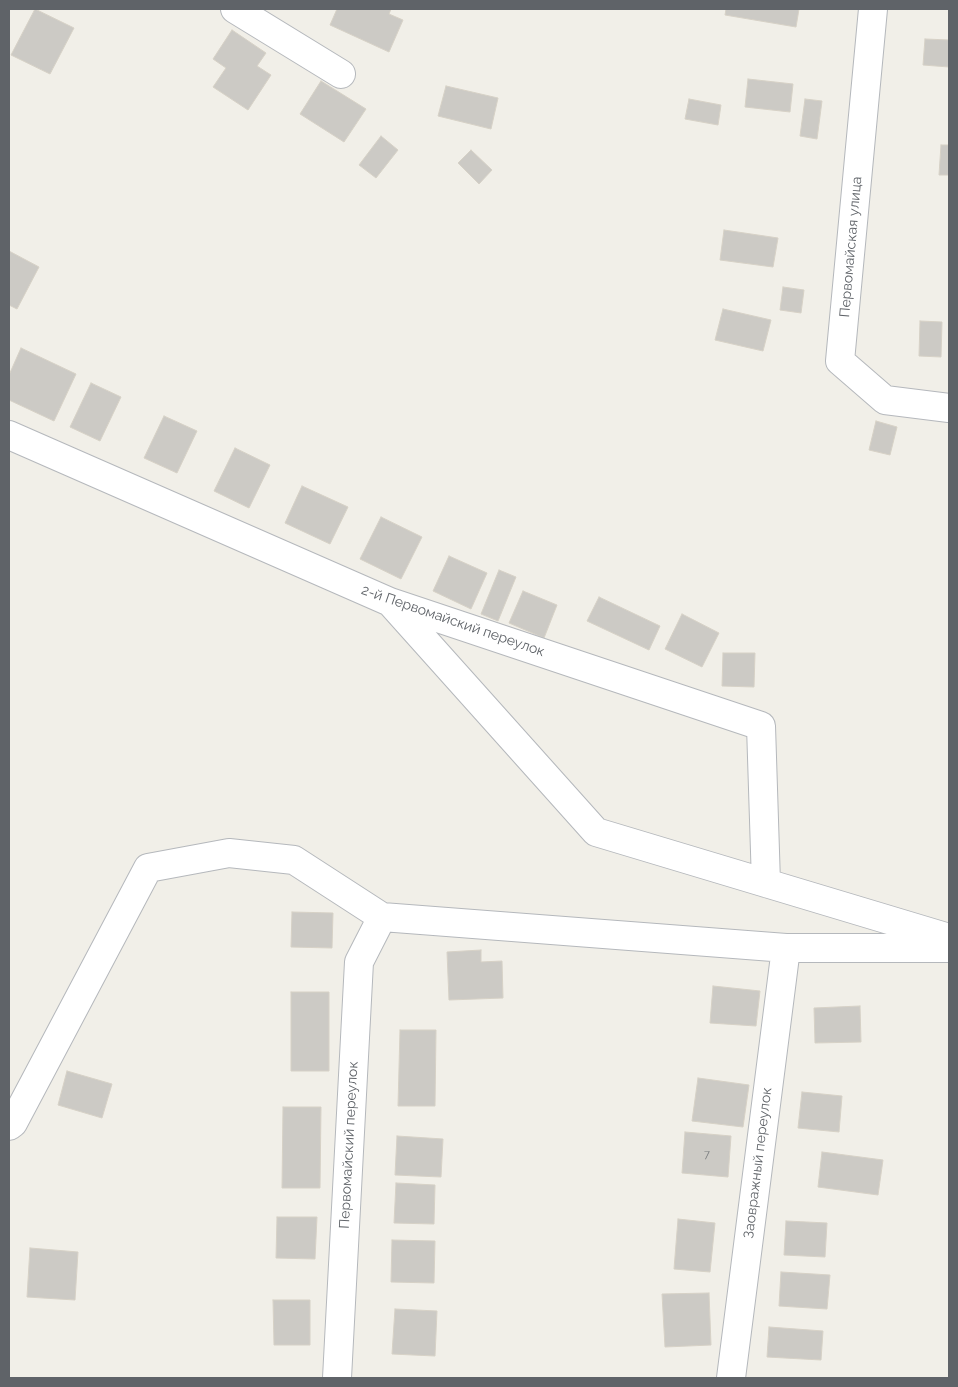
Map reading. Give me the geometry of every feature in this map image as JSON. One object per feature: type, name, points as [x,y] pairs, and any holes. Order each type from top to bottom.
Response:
[{"type":"street","points":[[234,9],[341,74]]},
{"type":"street","name":"Первомайская улица","points":[[873,9],[840,361],[885,400],[949,408]]},
{"type":"street","name":"2-й Первомайский переулок","points":[[9,435],[390,602],[761,726],[766,883]]},
{"type":"street","points":[[390,602],[596,832],[949,938]]},
{"type":"street","points":[[9,1126],[13,1123],[148,868],[229,853],[294,860],[382,917],[786,948],[949,948]]},
{"type":"street","name":"Первомайский переулок","points":[[338,1378],[359,962],[382,917]]},
{"type":"street","name":"Заовражный переулок","points":[[731,1378],[786,948]]},
{"type":"building","points":[[35,9],[74,28],[50,74],[11,55]]},
{"type":"building","points":[[337,9],[391,9],[389,14],[403,20],[389,52],[330,25]]},
{"type":"building","points":[[726,9],[799,9],[796,27],[725,15]]},
{"type":"building","points":[[232,30],[266,53],[257,66],[271,75],[248,110],[213,87],[226,68],[213,59]]},
{"type":"building","points":[[925,39],[949,40],[949,67],[923,65]]},
{"type":"building","points":[[748,79],[793,84],[790,112],[745,107]]},
{"type":"building","points":[[321,81],[366,109],[344,142],[300,114]]},
{"type":"building","points":[[446,86],[498,98],[491,129],[438,116]]},
{"type":"building","points":[[689,99],[721,105],[718,125],[685,119]]},
{"type":"building","points":[[805,99],[822,101],[817,139],[800,136]]},
{"type":"building","points":[[381,136],[398,150],[376,178],[359,165]]},
{"type":"building","points":[[941,145],[949,145],[949,175],[939,175]]},
{"type":"building","points":[[471,150],[492,170],[479,184],[458,163]]},
{"type":"building","points":[[724,230],[778,238],[773,267],[720,260]]},
{"type":"building","points":[[9,251],[39,267],[17,309],[9,305]]},
{"type":"building","points":[[783,287],[804,290],[801,313],[780,310]]},
{"type":"building","points":[[723,309],[771,320],[763,351],[715,340]]},
{"type":"building","points":[[920,321],[942,322],[941,357],[919,356]]},
{"type":"building","points":[[21,348],[76,374],[54,421],[9,400],[9,375]]},
{"type":"building","points":[[91,383],[121,397],[100,441],[70,427]]},
{"type":"building","points":[[164,416],[197,431],[177,473],[144,458]]},
{"type":"building","points":[[876,421],[897,427],[890,455],[869,450]]},
{"type":"building","points":[[235,448],[270,465],[249,508],[214,491]]},
{"type":"building","points":[[302,486],[348,507],[330,544],[285,523]]},
{"type":"building","points":[[381,517],[422,537],[401,579],[360,559]]},
{"type":"building","points":[[449,556],[487,573],[471,609],[433,591]]},
{"type":"building","points":[[499,570],[516,577],[498,621],[481,614]]},
{"type":"building","points":[[523,591],[557,605],[544,638],[509,623]]},
{"type":"building","points":[[599,597],[660,626],[649,650],[587,621]]},
{"type":"building","points":[[682,614],[719,633],[702,667],[665,649]]},
{"type":"building","points":[[723,653],[755,653],[754,687],[722,686]]},
{"type":"building","points":[[292,912],[333,913],[332,948],[291,947]]},
{"type":"building","points":[[481,950],[481,962],[502,961],[503,998],[449,1000],[447,952]]},
{"type":"building","points":[[713,986],[760,991],[756,1026],[710,1023]]},
{"type":"building","points":[[291,992],[329,992],[329,1071],[291,1071]]},
{"type":"building","points":[[860,1006],[861,1042],[815,1043],[814,1008]]},
{"type":"building","points":[[400,1030],[436,1030],[435,1106],[398,1106]]},
{"type":"building","points":[[67,1071],[112,1084],[102,1118],[58,1105]]},
{"type":"building","points":[[698,1078],[749,1085],[743,1127],[692,1121]]},
{"type":"building","points":[[802,1092],[842,1096],[839,1132],[798,1128]]},
{"type":"building","points":[[283,1107],[321,1107],[320,1188],[282,1188]]},
{"type":"building","points":[[685,1132],[731,1136],[728,1177],[682,1173]]},
{"type":"building","points":[[397,1136],[443,1139],[441,1177],[395,1175]]},
{"type":"building","points":[[822,1152],[883,1160],[878,1195],[818,1187]]},
{"type":"building","points":[[396,1183],[435,1185],[434,1224],[394,1223]]},
{"type":"building","points":[[277,1217],[317,1217],[315,1259],[276,1258]]},
{"type":"building","points":[[678,1219],[715,1223],[710,1272],[674,1269]]},
{"type":"building","points":[[786,1221],[827,1223],[825,1257],[784,1255]]},
{"type":"building","points":[[392,1240],[435,1241],[434,1283],[391,1282]]},
{"type":"building","points":[[30,1248],[78,1252],[75,1300],[27,1297]]},
{"type":"building","points":[[781,1272],[830,1275],[827,1309],[779,1306]]},
{"type":"building","points":[[709,1293],[711,1345],[665,1347],[662,1294]]},
{"type":"building","points":[[273,1300],[310,1300],[310,1345],[274,1345]]},
{"type":"building","points":[[395,1309],[437,1311],[435,1356],[392,1354]]},
{"type":"building","points":[[769,1327],[823,1331],[821,1360],[767,1357]]}]
